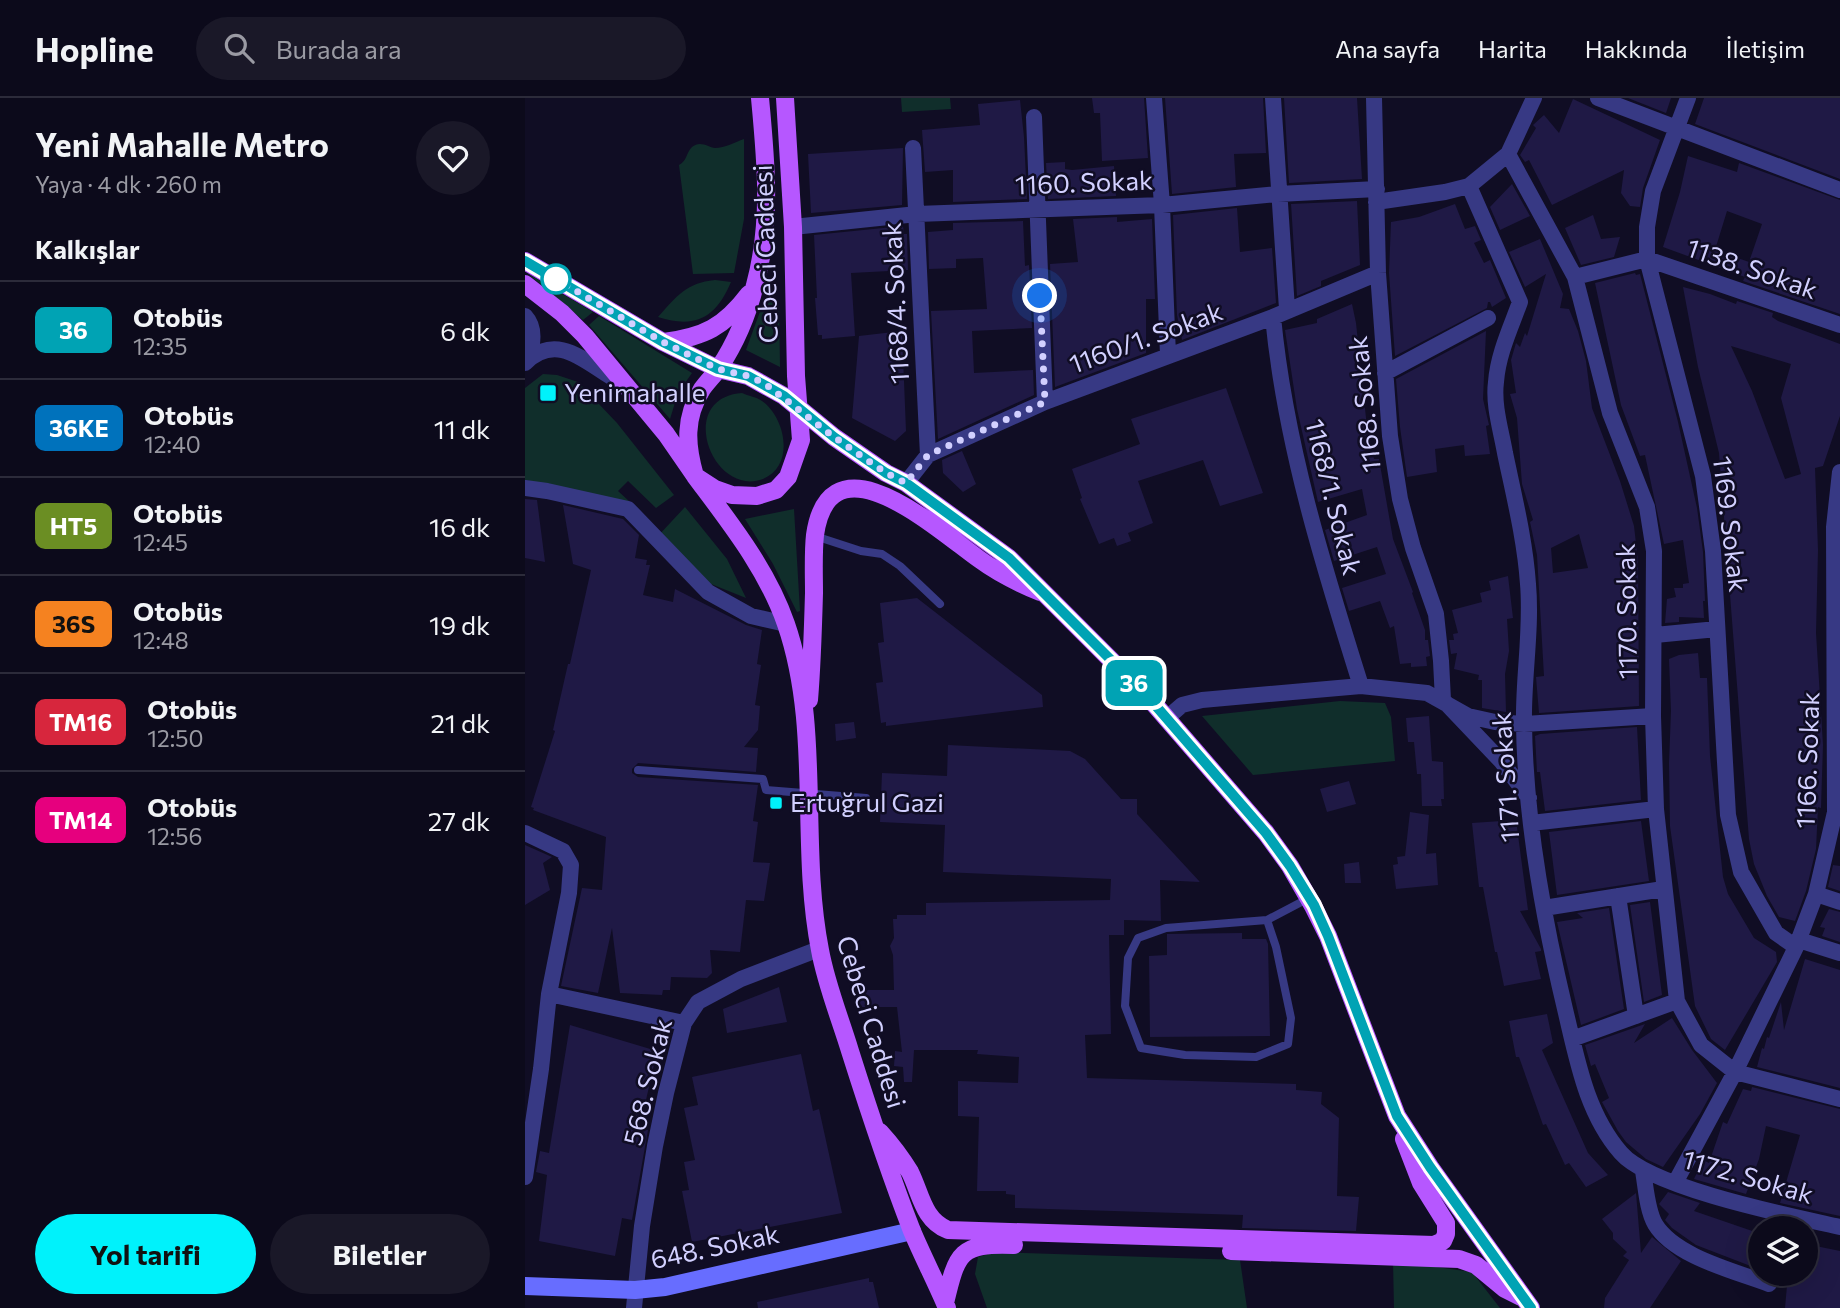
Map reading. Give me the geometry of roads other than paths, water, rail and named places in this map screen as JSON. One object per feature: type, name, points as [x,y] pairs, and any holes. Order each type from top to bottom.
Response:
[{"type":"main road","name":"Cebeci Caddesi","points":[[718,369],[738,332],[755,285],[763,250],[767,167],[760,98]]},
{"type":"main road","name":"Cebeci Caddesi","points":[[785,98],[793,227],[795,362],[799,408]]},
{"type":"main road","points":[[525,261],[663,342],[718,369],[764,383],[857,453],[906,483],[1009,558],[1167,718],[1266,833],[1309,898],[1344,975],[1397,1116],[1407,1150],[1421,1183],[1446,1223],[1446,1234],[1443,1241],[1434,1245],[948,1230],[932,1221],[908,1169],[875,1127]]},
{"type":"main road","points":[[525,284],[562,313],[585,336],[666,435],[754,558],[772,590],[794,650],[806,738]]},
{"type":"main road","points":[[663,342],[691,338],[712,329],[740,305],[755,285]]},
{"type":"main road","points":[[718,369],[701,391],[689,419],[688,442],[695,476],[715,489],[732,495],[757,496],[776,490],[788,477],[795,463],[801,440],[799,408]]},
{"type":"main road","points":[[806,738],[812,663],[815,536],[822,508],[831,496],[845,489],[864,489],[885,495],[933,525],[981,561],[1017,583],[1046,595]]},
{"type":"main road","name":"Cebeci Caddesi","points":[[806,738],[810,867],[820,949],[875,1127],[912,1231],[946,1305]]},
{"type":"main road","points":[[1397,1116],[1430,1167],[1528,1303]]},
{"type":"main road","points":[[946,1305],[951,1276],[961,1256],[979,1246],[995,1244],[1459,1259],[1476,1265],[1505,1289],[1528,1303]]},
{"type":"street","points":[[1154,98],[1162,205],[1168,355]]},
{"type":"street","name":"1168/1. Sokak","points":[[1273,98],[1280,313],[1277,368],[1300,477],[1361,686]]},
{"type":"street","name":"1168. Sokak","points":[[1374,98],[1378,272],[1390,436],[1400,499],[1413,548],[1436,614],[1443,700]]},
{"type":"street","name":"1160. Sokak","points":[[793,227],[917,214],[1162,205],[1278,194],[1376,195],[1445,192],[1469,186],[1508,154],[1534,98]]},
{"type":"street","points":[[1598,98],[1840,190]]},
{"type":"street","name":"1169. Sokak","points":[[1688,98],[1653,191],[1647,227],[1647,259],[1703,476],[1713,551],[1728,815],[1741,872],[1776,933],[1798,943]]},
{"type":"street","points":[[1034,117],[1045,402]]},
{"type":"street","name":"1168/4. Sokak","points":[[913,148],[928,455]]},
{"type":"street","name":"1170. Sokak","points":[[1508,154],[1575,277],[1610,413],[1647,507],[1654,551],[1653,716],[1656,808],[1677,1001],[1701,1045],[1735,1072]]},
{"type":"street","name":"1171. Sokak","points":[[1469,186],[1520,302],[1504,344],[1496,381],[1497,410],[1522,535],[1529,586],[1524,724],[1531,823],[1551,951],[1580,1073],[1597,1116],[1622,1154],[1643,1171]]},
{"type":"street","points":[[1575,277],[1647,259]]},
{"type":"street","name":"1138. Sokak","points":[[1647,259],[1840,325]]},
{"type":"street","name":"1160/1. Sokak","points":[[906,483],[928,455],[1045,402],[1280,313],[1378,272]]},
{"type":"street","points":[[525,316],[531,326],[533,339],[527,361]]},
{"type":"street","points":[[1385,373],[1488,318]]},
{"type":"street","points":[[527,361],[545,351],[577,354],[609,377],[624,384]]},
{"type":"street","name":"1166. Sokak","points":[[1675,1183],[1735,1072],[1798,943],[1816,894],[1837,813],[1834,527],[1840,472]]},
{"type":"street","points":[[525,488],[628,509],[709,592],[751,616],[786,624]]},
{"type":"street","points":[[1655,635],[1717,629]]},
{"type":"street","points":[[1167,718],[1182,705],[1202,700],[1361,686],[1427,693],[1468,716],[1495,722],[1524,724],[1653,716]]},
{"type":"street","points":[[1443,700],[1501,761],[1529,798]]},
{"type":"street","points":[[1531,823],[1656,808]]},
{"type":"street","points":[[525,833],[563,850],[571,865],[569,893],[533,1070],[525,1177]]},
{"type":"street","points":[[1544,908],[1663,888]]},
{"type":"street","points":[[1816,894],[1840,902]]},
{"type":"street","points":[[1618,896],[1636,1016]]},
{"type":"street","points":[[1798,943],[1840,953]]},
{"type":"street","name":"568. Sokak","points":[[635,1299],[642,1226],[655,1146],[684,1023],[698,1002],[709,996],[741,979],[820,949]]},
{"type":"street","points":[[549,994],[684,1023]]},
{"type":"street","points":[[1572,1038],[1677,1001]]},
{"type":"street","points":[[1735,1072],[1840,1099]]},
{"type":"street","points":[[1643,1171],[1654,1222],[1667,1240],[1703,1260],[1748,1276]]},
{"type":"street","name":"1172. Sokak","points":[[1643,1171],[1751,1206],[1840,1227]]},
{"type":"street","name":"648. Sokak","points":[[525,1286],[635,1299],[666,1287],[912,1231]]},
{"type":"lane","points":[[815,536],[861,551],[882,554],[900,566],[940,604]]},
{"type":"lane","points":[[638,770],[762,779],[766,790],[866,798]]},
{"type":"lane","points":[[1267,920],[1276,947],[1291,1018],[1288,1045],[1256,1057],[1185,1055],[1142,1048],[1125,1006],[1128,958],[1138,938],[1166,928],[1267,920],[1309,898]]},
{"type":"place","name":"Yenimahalle","points":[[548,393]]},
{"type":"place","name":"Ertuğrul Gazi","points":[[776,803]]}]
